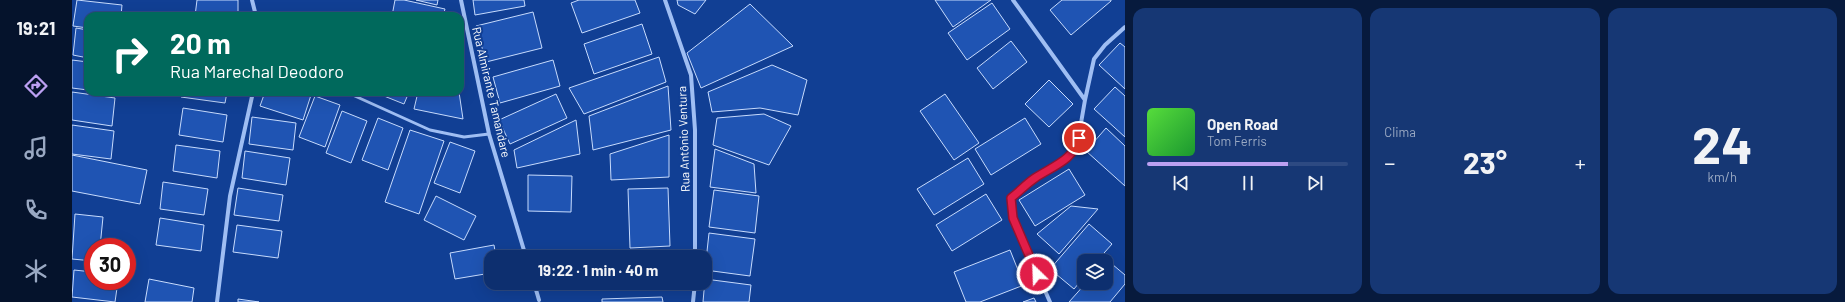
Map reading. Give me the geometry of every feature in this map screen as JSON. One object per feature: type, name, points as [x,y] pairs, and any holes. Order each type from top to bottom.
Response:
[{"type":"street","points":[[252,0],[255,12]]},
{"type":"street","name":"Rua Almirante Tamandare","points":[[461,0],[464,12]]},
{"type":"street","name":"Rua Antônio Ventura","points":[[665,0],[691,75],[695,130],[695,250]]},
{"type":"street","points":[[1013,0],[1085,100]]},
{"type":"street","name":"Rua Almirante Tamandare","points":[[464,14],[489,134],[524,250]]},
{"type":"street","points":[[1050,302],[1013,218],[1011,198],[1034,179],[1068,158],[1077,146],[1094,59],[1105,45],[1125,27]]},
{"type":"street","points":[[217,302],[230,196],[252,96]]},
{"type":"street","points":[[536,290],[539,300]]},
{"type":"street","points":[[693,302],[694,290]]},
{"type":"lane","points":[[355,96],[430,130],[464,137],[489,134]]},
{"type":"building","points":[[77,0],[122,5],[121,12],[84,12],[84,27],[73,26]]},
{"type":"building","points":[[197,0],[238,0],[238,12],[196,12]]},
{"type":"building","points":[[395,0],[404,0],[445,9],[444,12],[393,12]]},
{"type":"building","points":[[416,0],[438,0],[437,5]]},
{"type":"building","points":[[473,0],[524,0],[525,6],[475,15]]},
{"type":"building","points":[[579,0],[635,0],[640,13],[582,33],[571,3]]},
{"type":"building","points":[[677,0],[706,0],[695,14],[678,5]]},
{"type":"building","points":[[935,0],[991,0],[953,27]]},
{"type":"building","points":[[1062,0],[1111,1],[1071,35],[1050,10]]},
{"type":"building","points":[[992,3],[1010,29],[967,60],[948,33]]},
{"type":"building","points":[[750,4],[793,46],[701,88],[687,53]]},
{"type":"building","points":[[533,12],[542,48],[486,62],[476,26]]},
{"type":"building","points":[[642,24],[652,54],[594,74],[584,44]]},
{"type":"building","points":[[76,28],[84,29],[84,57],[73,55]]},
{"type":"building","points":[[1011,41],[1027,62],[993,89],[977,68]]},
{"type":"building","points":[[1120,43],[1125,47],[1125,89],[1099,65]]},
{"type":"building","points":[[659,57],[666,82],[584,114],[569,88]]},
{"type":"building","points":[[72,60],[84,62],[84,90],[72,88]]},
{"type":"building","points":[[553,60],[560,86],[500,103],[493,77]]},
{"type":"building","points":[[772,65],[807,80],[798,115],[760,108],[712,112],[708,92]]},
{"type":"building","points":[[1049,80],[1073,104],[1049,127],[1025,104]]},
{"type":"building","points":[[668,86],[671,130],[593,150],[589,116]]},
{"type":"building","points":[[1115,87],[1125,96],[1125,137],[1094,109]]},
{"type":"building","points":[[72,92],[84,94],[84,96],[115,98],[112,126],[72,120]]},
{"type":"building","points":[[556,94],[567,118],[510,144],[499,120]]},
{"type":"building","points":[[945,94],[979,143],[954,160],[920,111]]},
{"type":"building","points":[[181,96],[226,96],[225,103]]},
{"type":"building","points":[[264,96],[311,96],[303,120],[260,106]]},
{"type":"building","points":[[315,96],[340,105],[325,147],[299,137]]},
{"type":"building","points":[[384,96],[407,96],[404,104]]},
{"type":"building","points":[[417,96],[460,96],[463,119],[414,109]]},
{"type":"building","points":[[183,108],[227,115],[223,142],[179,135]]},
{"type":"building","points":[[342,111],[367,121],[351,163],[326,153]]},
{"type":"building","points":[[764,114],[791,126],[769,165],[713,145],[717,118]]},
{"type":"building","points":[[252,117],[296,123],[293,150],[249,144]]},
{"type":"building","points":[[378,118],[403,128],[388,170],[362,160]]},
{"type":"building","points":[[1025,118],[1041,144],[991,175],[975,149]]},
{"type":"building","points":[[576,120],[580,154],[517,168],[514,150]]},
{"type":"building","points":[[72,125],[114,131],[111,159],[72,154]]},
{"type":"building","points":[[1106,128],[1125,146],[1125,186],[1086,151]]},
{"type":"building","points":[[410,130],[444,141],[419,214],[385,202]]},
{"type":"building","points":[[669,135],[669,177],[611,180],[610,154]]},
{"type":"building","points":[[450,142],[475,151],[460,193],[434,183]]},
{"type":"building","points":[[176,145],[220,151],[217,178],[173,171]]},
{"type":"building","points":[[715,149],[754,164],[756,193],[710,187]]},
{"type":"building","points":[[245,151],[290,158],[286,185],[242,178]]},
{"type":"building","points":[[72,155],[147,170],[140,204],[72,191]]},
{"type":"building","points":[[968,158],[984,184],[934,215],[917,189]]},
{"type":"building","points":[[1069,169],[1085,195],[1035,226],[1019,200]]},
{"type":"building","points":[[528,175],[572,176],[571,212],[528,211]]},
{"type":"building","points":[[163,182],[208,189],[204,215],[160,209]]},
{"type":"building","points":[[238,188],[283,195],[279,221],[234,215]]},
{"type":"building","points":[[668,188],[670,246],[630,248],[628,189]]},
{"type":"building","points":[[714,190],[759,196],[755,233],[709,227]]},
{"type":"building","points":[[986,194],[1002,220],[952,251],[936,225]]},
{"type":"building","points":[[436,196],[476,216],[464,240],[424,220]]},
{"type":"building","points":[[1071,206],[1098,209],[1059,254],[1037,234]]},
{"type":"building","points":[[75,214],[103,217],[101,238],[84,238],[84,260],[72,259]]},
{"type":"building","points":[[160,218],[204,225],[201,251],[156,245]]},
{"type":"building","points":[[1089,224],[1112,244],[1103,254],[1077,254],[1077,285],[1074,289],[1050,269]]},
{"type":"building","points":[[237,225],[282,231],[278,258],[233,252]]},
{"type":"building","points":[[709,233],[755,239],[750,276],[712,271],[712,250],[707,250]]},
{"type":"building","points":[[494,245],[495,250],[484,250],[484,274],[455,279],[450,253]]},
{"type":"building","points":[[1010,250],[1024,285],[980,302],[966,302],[954,272]]},
{"type":"building","points":[[1113,265],[1125,275],[1125,284],[1110,302],[1069,302],[1080,290],[1113,290]]},
{"type":"building","points":[[74,270],[84,271],[84,290],[117,290],[115,302],[72,297]]},
{"type":"building","points":[[149,279],[194,288],[192,302],[145,302]]},
{"type":"building","points":[[712,280],[751,285],[749,302],[703,302],[704,290],[712,290]]},
{"type":"building","points":[[662,297],[663,302],[602,302],[602,299]]},
{"type":"building","points":[[1034,298],[1036,302],[1023,302]]},
{"type":"building","points":[[238,299],[259,302],[238,302]]},
{"type":"route","points":[[1037,274],[1013,218],[1011,198],[1034,179],[1068,158],[1077,146],[1079,138]]}]
